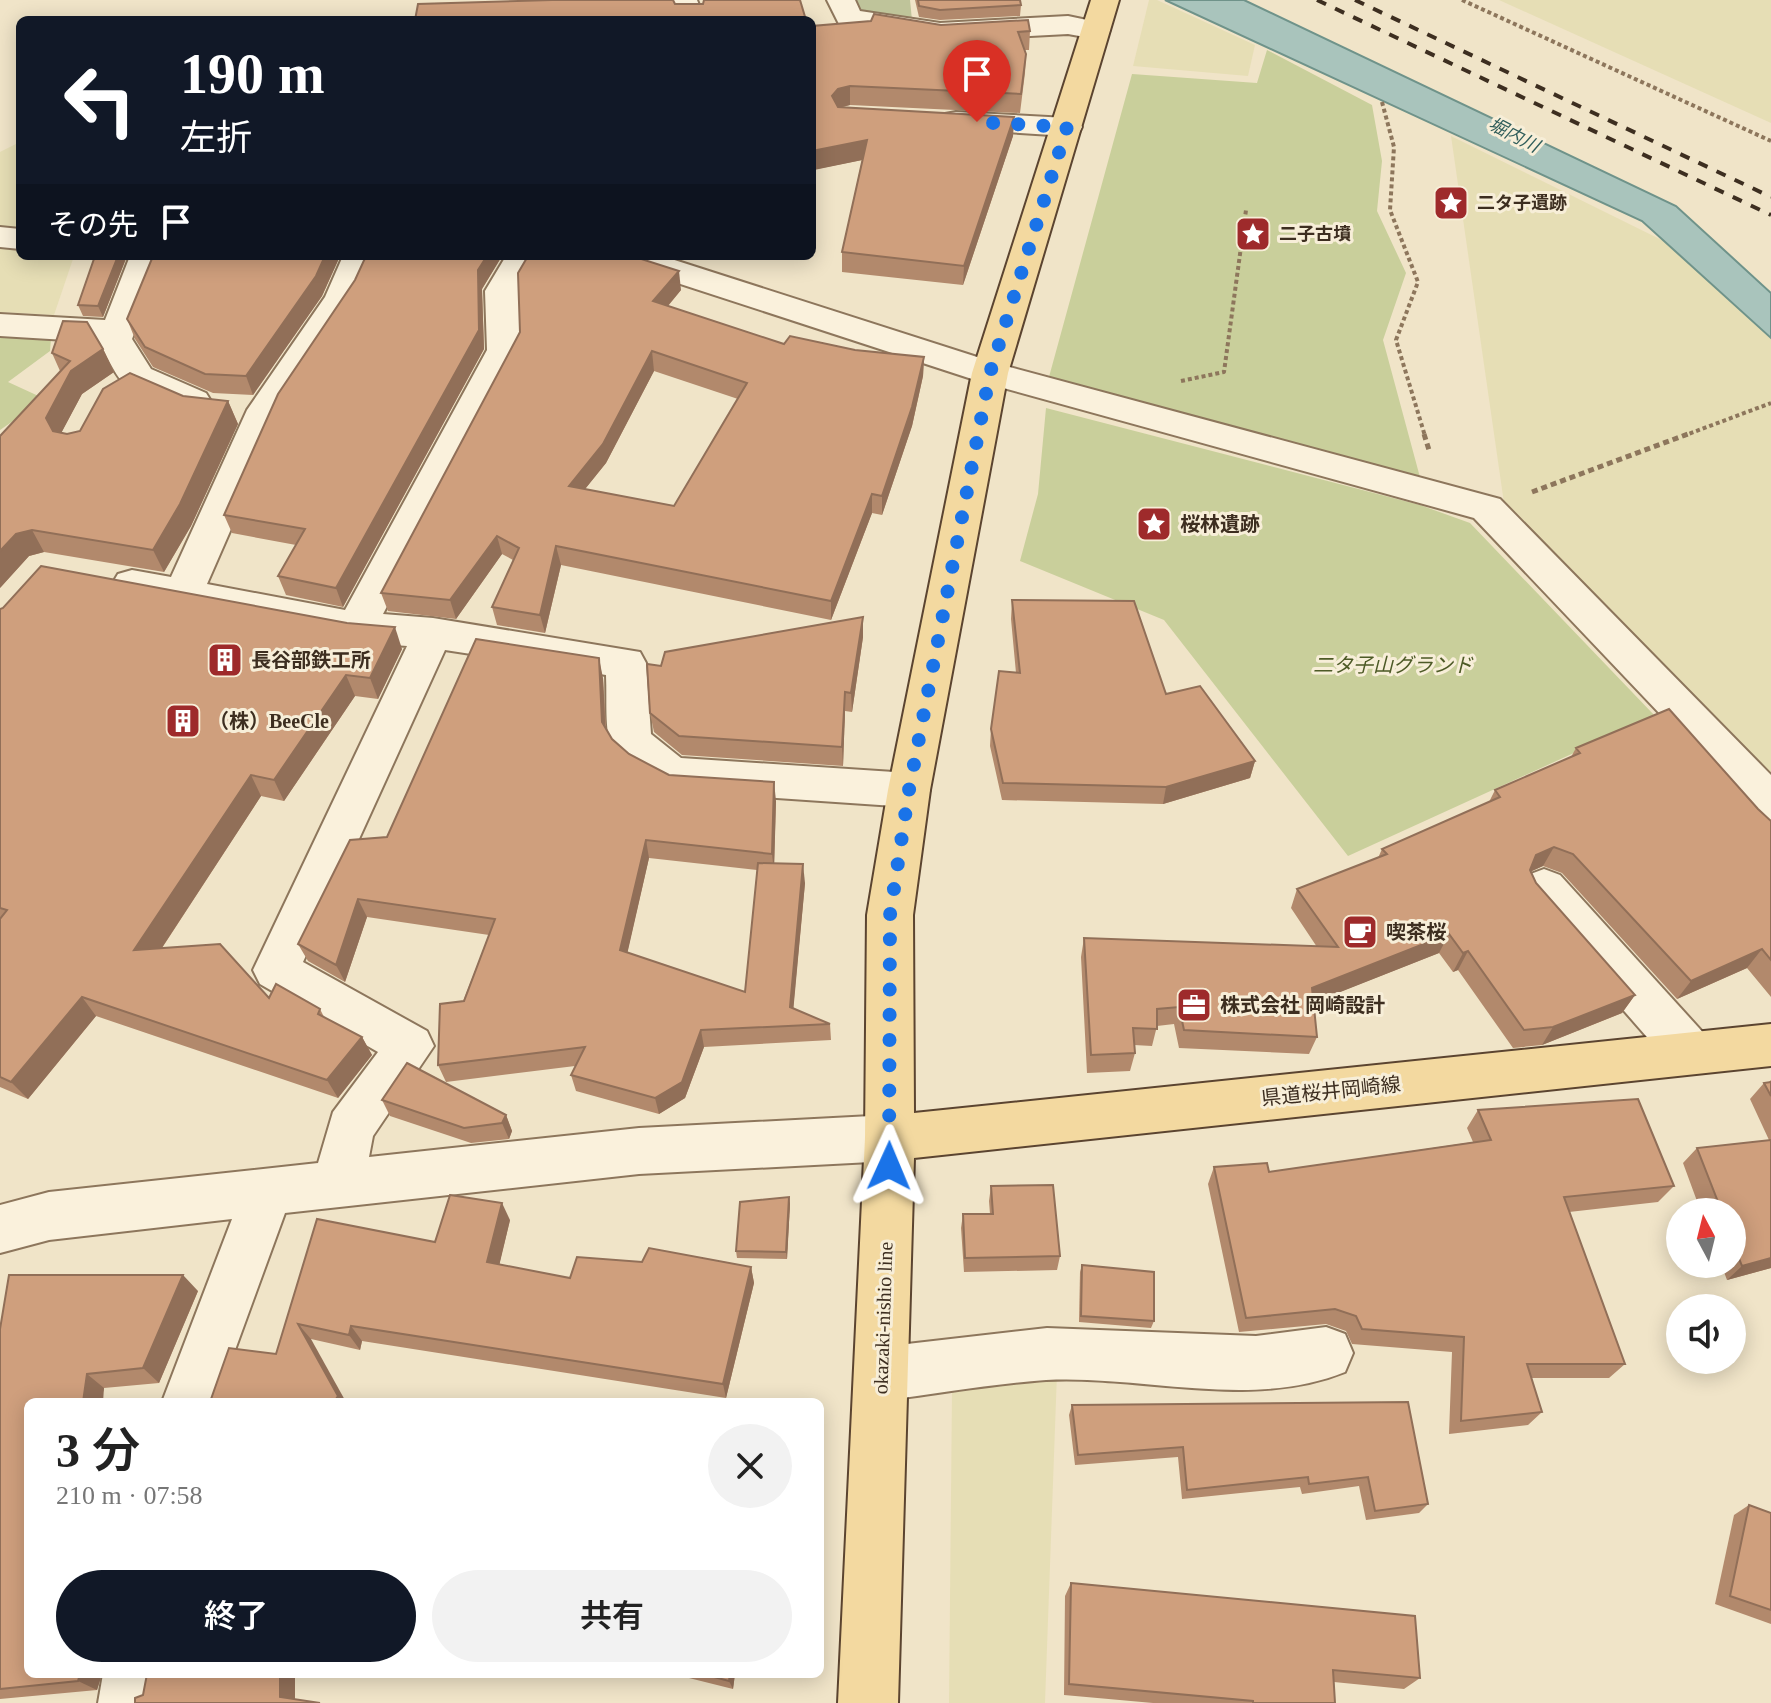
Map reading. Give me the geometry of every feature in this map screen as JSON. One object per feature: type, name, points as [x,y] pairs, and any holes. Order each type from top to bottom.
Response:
[{"type":"main road","name":"okazaki-nishio line","points":[[868,1703],[890,1138],[890,915],[909,790],[990,373],[1101,15]]},
{"type":"main road","name":"県道桜井岡崎線","points":[[890,1138],[1771,1045]]},
{"type":"street","points":[[838,15],[940,32],[1068,25],[1101,15]]},
{"type":"street","points":[[932,120],[1067,127]]},
{"type":"street","points":[[145,260],[115,339],[138,377],[207,408],[241,409]]},
{"type":"street","points":[[183,593],[241,409],[341,298],[358,260]]},
{"type":"street","points":[[356,627],[504,350],[502,291],[521,260]]},
{"type":"street","points":[[640,260],[990,373],[1487,508],[1771,803]]},
{"type":"street","points":[[0,325],[117,332]]},
{"type":"street","points":[[108,396],[138,377]]},
{"type":"street","points":[[90,577],[356,627],[433,633],[626,663],[630,741],[672,774],[909,790]]},
{"type":"street","points":[[339,1183],[350,1128],[410,1046],[276,970],[433,633]]},
{"type":"street","points":[[1544,888],[1691,1053]]},
{"type":"street","points":[[0,1229],[49,1216],[639,1151],[890,1138]]},
{"type":"street","points":[[191,1398],[268,1192]]},
{"type":"street","points":[[881,1374],[1047,1354],[1256,1362],[1326,1353]]},
{"type":"street","points":[[128,1703],[132,1678]]},
{"type":"path","points":[[1462,0],[1771,141]]},
{"type":"path","points":[[1382,102],[1394,147],[1390,210],[1418,282],[1396,340],[1444,496]]},
{"type":"path","points":[[1133,412],[1154,386],[1224,372],[1246,210]]},
{"type":"path","points":[[1487,508],[1771,403]]},
{"type":"shaded area","points":[[1149,0],[1157,0],[1255,45],[1248,76],[1133,66]]},
{"type":"shaded area","points":[[1499,0],[1771,0],[1771,123]]},
{"type":"shaded area","points":[[1451,136],[1771,294],[1771,781],[1504,503]]},
{"type":"shaded area","points":[[16,144],[16,229],[0,227],[0,152]]},
{"type":"shaded area","points":[[0,248],[16,250],[16,260],[73,260],[54,315],[0,312]]},
{"type":"shaded area","points":[[1057,1373],[1045,1703],[949,1703],[952,1389]]},
{"type":"green space","points":[[851,0],[910,0],[912,20],[857,13]]},
{"type":"green space","name":"二子古墳","points":[[1267,50],[1372,105],[1382,161],[1377,211],[1406,273],[1383,340],[1421,481],[1133,412],[1049,377],[1132,74],[1257,83]]},
{"type":"green space","points":[[0,336],[51,339],[50,351],[8,382],[45,399],[0,430]]},
{"type":"green space","name":"二タ子山グランド","points":[[1046,408],[1420,505],[1470,523],[1655,716],[1348,856],[1164,620],[1020,561],[1038,494]]},
{"type":"water","name":"堀内川","points":[[1165,0],[1244,0],[1676,206],[1771,293],[1771,338],[1642,221]]},
{"type":"building","points":[[673,0],[675,4],[703,4],[704,0],[800,0],[805,16],[416,16],[418,4]]},
{"type":"building","points":[[918,0],[1020,0],[1021,5],[940,10],[919,6]]},
{"type":"building","points":[[874,14],[941,25],[1028,20],[1030,31],[1018,32],[1026,54],[1021,94],[850,86],[838,89],[832,96],[838,107],[1014,117],[964,266],[842,252],[867,140],[816,150],[816,26],[871,21]]},
{"type":"building","points":[[94,260],[116,260],[98,306],[78,305]]},
{"type":"building","points":[[151,260],[323,260],[316,276],[246,376],[205,374],[145,347],[127,319]]},
{"type":"building","points":[[364,260],[484,260],[478,270],[479,330],[336,588],[278,576],[305,529],[224,515],[278,394],[355,280]]},
{"type":"building","points":[[526,260],[645,260],[679,271],[653,301],[784,344],[790,336],[855,350],[924,357],[912,407],[882,496],[872,494],[831,601],[556,546],[540,615],[492,607],[519,548],[497,536],[450,600],[381,593],[520,332],[518,273]],"holes":[[[652,351],[747,383],[674,506],[569,486],[603,444]]]},
{"type":"building","points":[[63,321],[87,322],[103,349],[71,371],[46,418],[53,431],[67,434],[80,431],[103,389],[130,373],[183,396],[228,401],[180,504],[153,550],[32,530],[16,534],[0,551],[0,436],[70,361],[52,353]]},
{"type":"building","points":[[41,566],[347,623],[395,627],[370,678],[346,675],[274,780],[251,775],[134,950],[220,944],[269,998],[276,984],[320,1009],[318,1014],[362,1037],[327,1080],[82,997],[11,1082],[0,1077],[0,919],[7,910],[0,908],[0,609]]},
{"type":"building","points":[[1012,600],[1134,601],[1166,694],[1200,686],[1255,761],[1166,787],[1003,783],[991,729],[999,671],[1020,673]]},
{"type":"building","points":[[863,617],[851,693],[845,692],[842,747],[679,736],[650,713],[647,664],[661,666],[665,652]]},
{"type":"building","points":[[476,639],[599,658],[602,722],[612,739],[629,754],[669,775],[774,782],[772,854],[646,840],[620,950],[745,992],[758,863],[803,864],[790,1007],[830,1024],[701,1030],[682,1082],[655,1098],[571,1075],[585,1047],[438,1065],[440,1004],[464,1001],[495,919],[358,899],[336,965],[298,944],[350,840],[387,837]]},
{"type":"building","points":[[1669,709],[1771,821],[1771,960],[1762,949],[1691,981],[1573,854],[1554,847],[1536,855],[1530,870],[1536,883],[1635,995],[1553,1027],[1524,1030],[1468,951],[1463,953],[1449,934],[1312,988],[1317,1037],[1184,1030],[1179,1007],[1157,1009],[1157,1029],[1133,1028],[1135,1053],[1091,1055],[1084,938],[1338,947],[1297,889],[1387,854],[1382,849],[1500,797],[1495,790],[1580,753],[1576,748]]},
{"type":"building","points":[[407,1063],[506,1115],[502,1123],[464,1128],[382,1100]]},
{"type":"building","points":[[1771,1082],[1771,1096],[1764,1083]]},
{"type":"building","points":[[1638,1099],[1674,1186],[1564,1197],[1625,1364],[1527,1364],[1542,1412],[1461,1421],[1464,1337],[1362,1329],[1356,1316],[1335,1309],[1246,1318],[1214,1167],[1267,1163],[1269,1172],[1491,1140],[1478,1110]]},
{"type":"building","points":[[1771,1140],[1771,1258],[1746,1265],[1746,1198],[1717,1198],[1697,1148]]},
{"type":"building","points":[[1053,1185],[1060,1256],[965,1258],[963,1214],[993,1214],[991,1186]]},
{"type":"building","points":[[450,1195],[502,1203],[487,1262],[570,1278],[577,1257],[642,1262],[649,1248],[751,1267],[723,1384],[351,1326],[349,1335],[298,1324],[337,1398],[211,1398],[229,1348],[276,1354],[317,1219],[435,1242]]},
{"type":"building","points":[[789,1197],[786,1252],[736,1251],[740,1202]]},
{"type":"building","points":[[1082,1265],[1154,1272],[1154,1321],[1081,1316]]},
{"type":"building","points":[[9,1275],[183,1275],[143,1368],[87,1374],[84,1398],[24,1398],[24,1678],[79,1678],[78,1681],[0,1689],[0,1329]]},
{"type":"building","points":[[1408,1402],[1428,1504],[1375,1511],[1368,1477],[1309,1484],[1308,1477],[1187,1490],[1183,1447],[1078,1455],[1072,1405]]},
{"type":"building","points":[[1749,1505],[1771,1513],[1771,1610],[1730,1596]]},
{"type":"building","points":[[1071,1583],[1415,1616],[1420,1678],[1333,1670],[1335,1703],[1253,1703],[1069,1684]]},
{"type":"building","points":[[146,1678],[280,1678],[280,1697],[320,1703],[135,1703],[135,1698],[143,1695]]},
{"type":"railway","points":[[1317,0],[1771,215]]},
{"type":"railway","points":[[1355,0],[1771,197]]},
{"type":"place","name":"二タ子遺跡","points":[[1451,203]]},
{"type":"place","name":"二子古墳","points":[[1253,234]]},
{"type":"place","name":"桜林遺跡","points":[[1154,524]]},
{"type":"place","name":"長谷部鉄工所","points":[[225,660]]},
{"type":"place","name":"（株）BeeCle","points":[[183,721]]},
{"type":"place","name":"喫茶桜","points":[[1360,932]]},
{"type":"place","name":"株式会社 岡崎設計","points":[[1194,1005]]},
{"type":"route","points":[[889,1166],[890,915],[909,790],[990,373],[1067,127],[977,122]]}]
